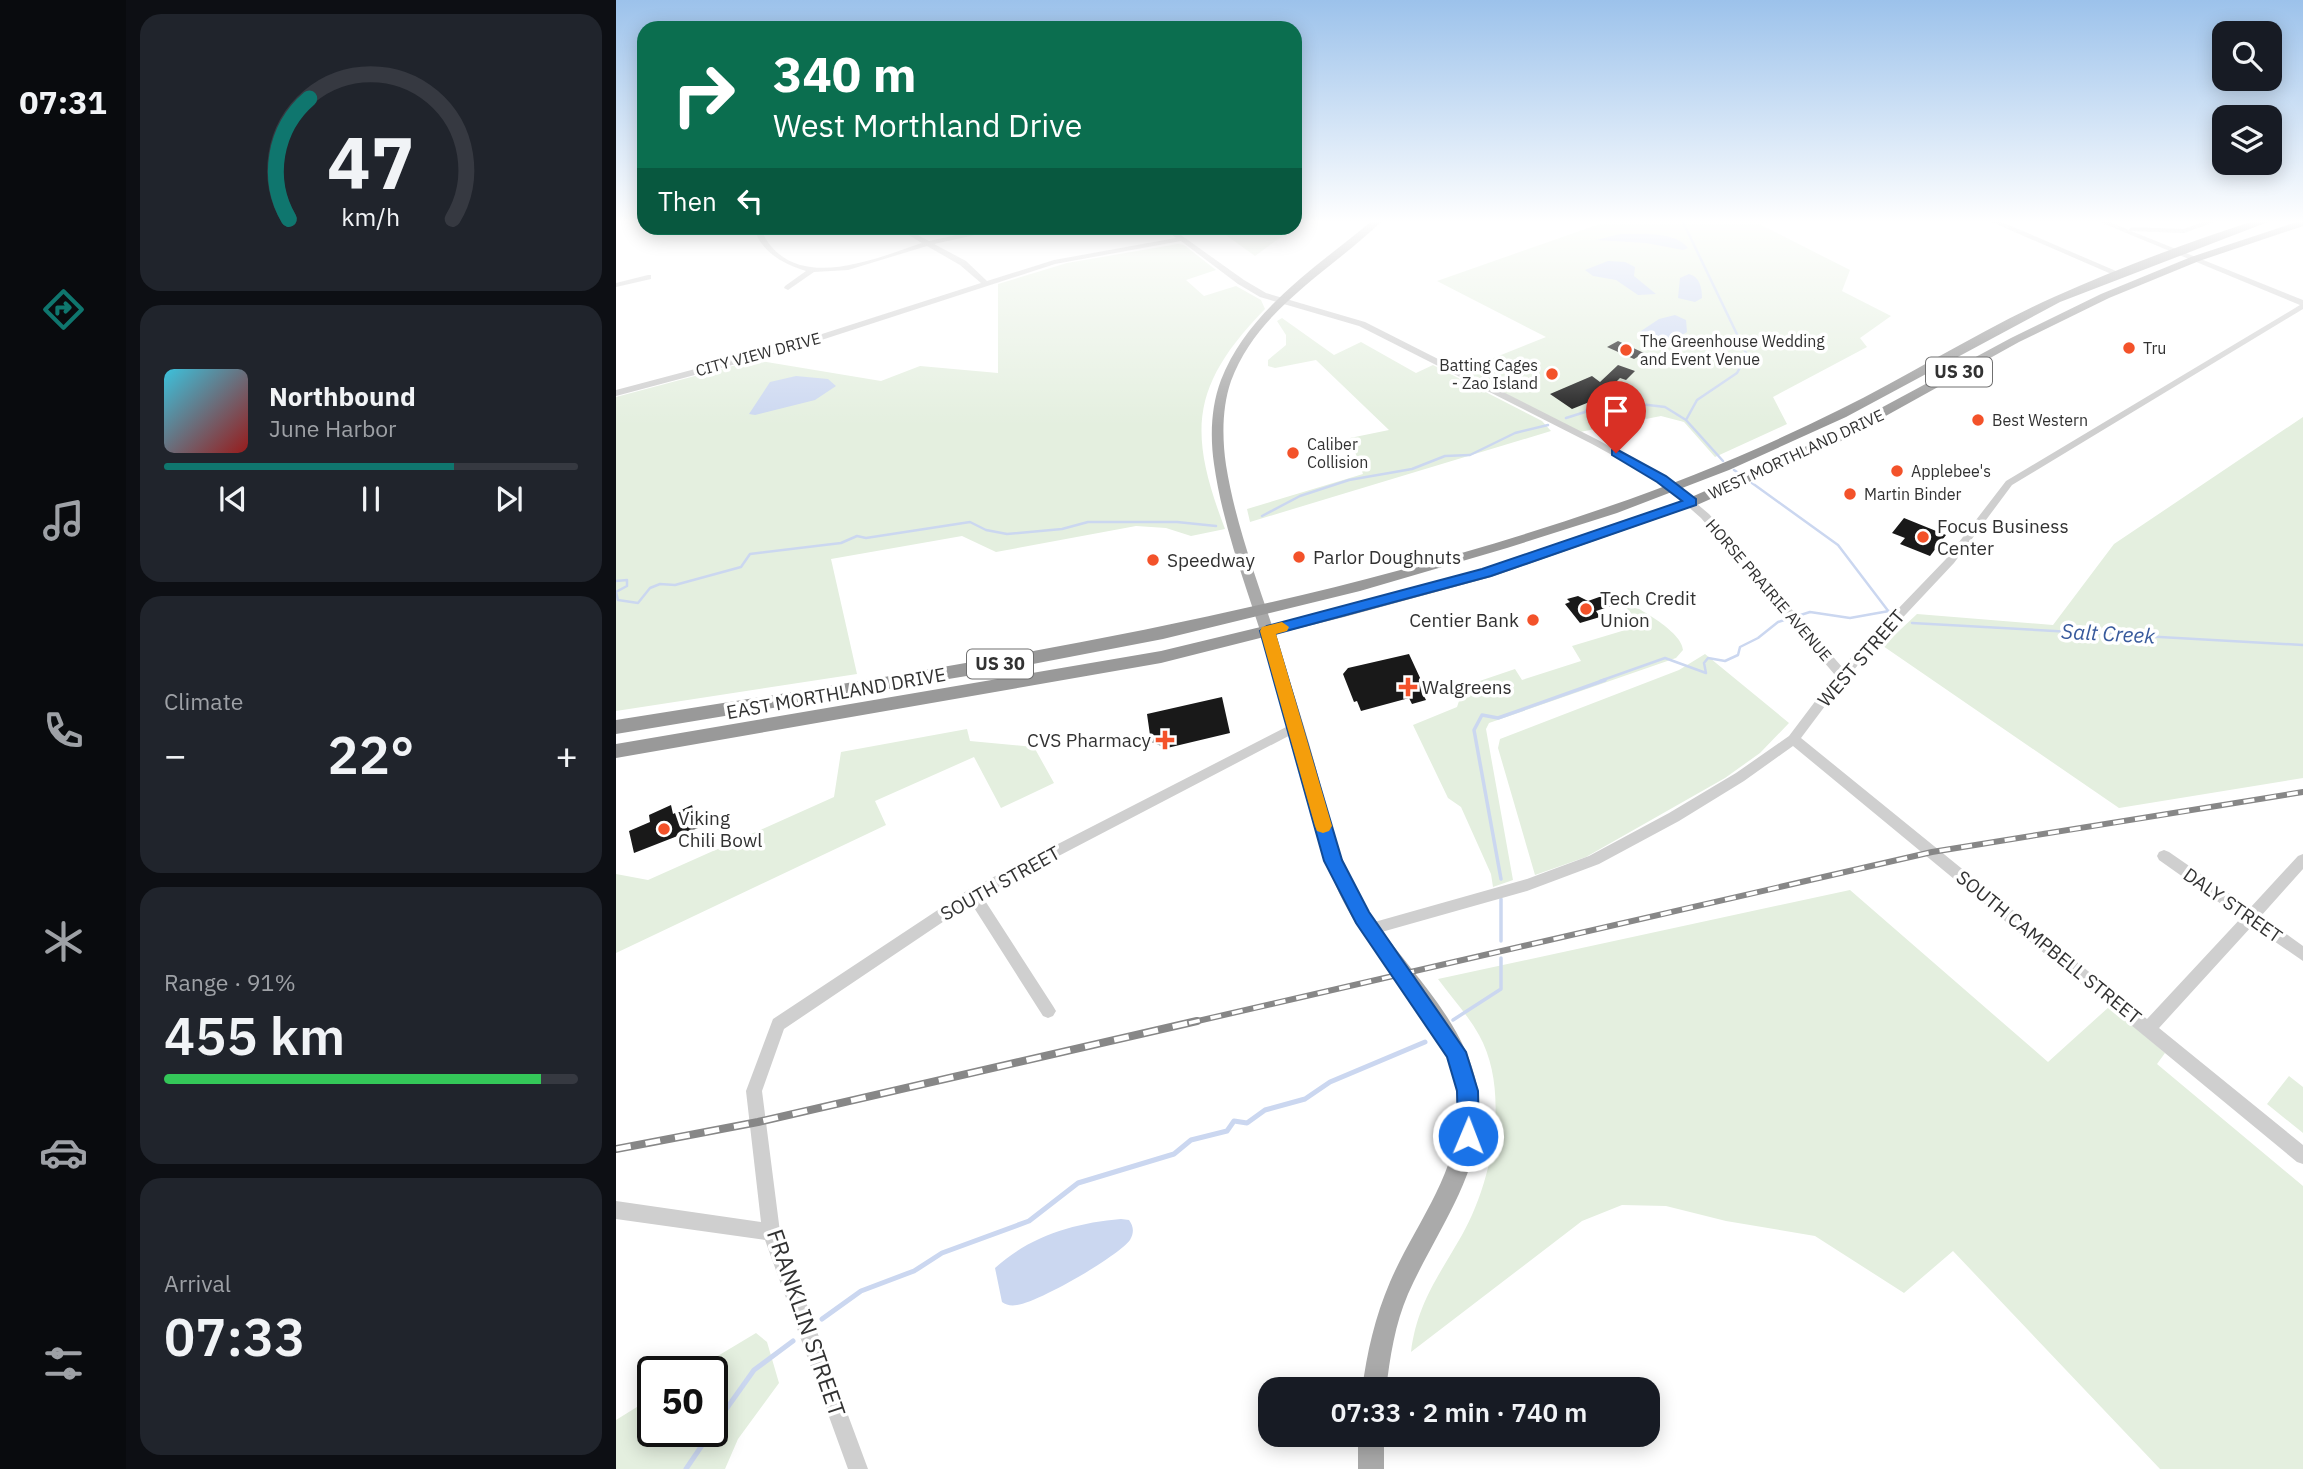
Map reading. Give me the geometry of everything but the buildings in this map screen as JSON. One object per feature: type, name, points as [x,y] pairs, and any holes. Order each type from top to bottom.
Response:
[{"type":"highway","name":"WEST MORTHLAND DRIVE","points":[[1261,610],[1360,586],[1502,545],[1673,487],[1842,414],[2020,318],[2086,289]]},
{"type":"highway","name":"WEST MORTHLAND DRIVE","points":[[1267,631],[1486,573],[1692,502],[1832,440],[2015,340],[2123,289]]},
{"type":"highway","name":"EAST MORTHLAND DRIVE","points":[[616,727],[997,665],[1163,634],[1261,610]]},
{"type":"highway","name":"EAST MORTHLAND DRIVE","points":[[616,751],[1065,675],[1161,657],[1267,631]]},
{"type":"main road","points":[[1299,289],[1241,351],[1226,378],[1218,424],[1220,464],[1234,526],[1296,727],[1333,861],[1355,905],[1456,1052],[1466,1078],[1470,1119],[1461,1168],[1395,1297],[1383,1337],[1376,1377]]},
{"type":"main road","points":[[1371,1447],[1371,1469]]},
{"type":"street","name":"CITY VIEW DRIVE","points":[[616,393],[800,344],[972,289]]},
{"type":"street","name":"HORSE PRAIRIE AVENUE","points":[[1252,289],[1263,295],[1362,324],[1595,442],[1673,487],[1692,502],[1842,675]]},
{"type":"street","points":[[2265,289],[2303,305]]},
{"type":"street","name":"WEST STREET","points":[[1371,929],[1527,886],[1594,860],[1674,817],[1740,776],[1793,739],[1842,675],[1950,561],[2008,483],[2303,305]]},
{"type":"street","name":"SOUTH STREET","points":[[754,1091],[778,1024],[973,894],[1296,727]]},
{"type":"street","name":"SOUTH CAMPBELL STREET","points":[[1793,739],[2303,1156]]},
{"type":"street","name":"DALY STREET","points":[[2164,856],[2303,954]]},
{"type":"street","points":[[2149,1028],[2303,860]]},
{"type":"street","points":[[973,894],[1048,1012]]},
{"type":"street","name":"FRANKLIN STREET","points":[[754,1091],[771,1232],[858,1469]]},
{"type":"street","points":[[616,1210],[771,1232]]},
{"type":"green space","points":[[998,289],[1196,289],[1204,296],[1228,289],[1241,289],[1261,300],[1265,309],[1222,362],[1210,387],[1203,412],[1205,465],[1225,529],[1191,536],[1166,528],[1136,526],[996,552],[962,536],[831,559],[857,674],[616,711],[616,397],[755,360],[881,381],[920,366],[998,373]]},
{"type":"green space","points":[[1452,289],[1843,289],[1842,291],[1891,316],[1860,338],[1867,347],[1773,397],[1787,424],[1715,457],[1684,422],[1661,416],[1580,432],[1461,371],[1546,337]]},
{"type":"green space","points":[[1282,318],[1334,355],[1361,342],[1416,373],[1433,365],[1542,421],[1551,431],[1250,522],[1247,509],[1363,474],[1350,438],[1389,430],[1316,360],[1275,368],[1268,366],[1268,360],[1286,345],[1286,335],[1277,321]]},
{"type":"green space","points":[[2303,417],[2303,778],[2119,808],[1883,646],[1917,614],[2053,625],[2114,544]]},
{"type":"green space","points":[[1618,599],[1646,613],[1667,628],[1681,643],[1683,650],[1676,658],[1489,723],[1486,729],[1513,880],[1493,887],[1491,874],[1461,807],[1448,798],[1413,725],[1457,707],[1459,701],[1456,689],[1515,669],[1522,680],[1581,661],[1572,646],[1642,625]]},
{"type":"green space","points":[[1705,654],[1789,723],[1760,753],[1725,778],[1586,857],[1535,875],[1498,748],[1500,739],[1679,670]]},
{"type":"green space","points":[[967,729],[970,741],[1034,747],[1054,783],[1001,808],[974,757],[875,801],[886,825],[616,953],[616,874],[648,880],[834,797],[841,752]]},
{"type":"green space","points":[[1850,890],[2048,1062],[2110,1006],[2165,1053],[2157,1064],[2303,1186],[2303,1469],[2160,1469],[1953,1251],[1904,1293],[1815,1236],[1726,1221],[1666,1206],[1622,1205],[1582,1221],[1411,1352],[1423,1305],[1473,1214],[1482,1189],[1494,1136],[1496,1109],[1489,1058],[1479,1035],[1438,979]]},
{"type":"green space","points":[[2289,1076],[2303,1087],[2303,1133],[2267,1104]]},
{"type":"green space","points":[[756,1333],[767,1342],[779,1383],[738,1439],[725,1469],[616,1469],[616,1420],[637,1407],[637,1447],[728,1447],[728,1356],[718,1356]]},
{"type":"water","points":[[1629,289],[1649,289],[1656,294],[1638,295]]},
{"type":"water","points":[[1679,289],[1701,289],[1702,298],[1695,302],[1678,298]]},
{"type":"water","points":[[1675,315],[1686,320],[1687,332],[1682,335],[1656,339],[1638,333],[1659,319]]},
{"type":"water","points":[[796,376],[828,379],[836,386],[815,400],[755,415],[749,414],[770,382]]},
{"type":"water","points":[[1129,1220],[1133,1228],[1132,1235],[1122,1248],[1110,1257],[1059,1288],[1028,1302],[1007,1305],[1002,1302],[995,1268],[1023,1247],[1070,1228]]},
{"type":"waterway","name":"Salt Creek","points":[[1686,420],[1697,400],[1737,373],[1747,355],[1715,289]]},
{"type":"waterway","points":[[1566,418],[1585,412],[1591,403],[1623,402],[1665,407],[1686,420]]},
{"type":"waterway","name":"Salt Creek","points":[[1686,420],[1723,461]]},
{"type":"waterway","points":[[1262,516],[1300,496],[1349,480],[1412,469],[1445,456],[1470,455],[1515,433],[1548,425]]},
{"type":"waterway","name":"Salt Creek","points":[[1734,470],[1740,474]]},
{"type":"waterway","name":"Salt Creek","points":[[1752,483],[1838,545],[1888,611]]},
{"type":"waterway","points":[[616,581],[627,580],[627,586],[616,592],[618,600],[638,603],[650,588],[660,584],[675,585],[741,567],[750,554],[841,543],[857,536],[866,538],[970,522],[986,530],[1007,534],[1062,529],[1088,522],[1177,522],[1216,526]]},
{"type":"waterway","points":[[1600,681],[1665,658],[1706,673],[1704,663],[1708,658],[1725,661],[1738,655],[1740,647],[1758,638],[1778,622],[1810,612],[1850,618],[1888,611]]},
{"type":"waterway","name":"Salt Creek","points":[[1912,623],[2303,645]]},
{"type":"waterway","points":[[1501,879],[1474,730],[1482,715],[1498,718],[1605,680]]},
{"type":"waterway","points":[[1501,899],[1501,941]]},
{"type":"waterway","points":[[1453,1020],[1501,989],[1501,958]]},
{"type":"waterway","points":[[822,1319],[861,1291],[914,1271],[942,1253],[1029,1221],[1078,1183],[1174,1154],[1191,1140],[1227,1131],[1234,1121],[1247,1123],[1265,1110],[1305,1099],[1330,1082],[1425,1042]]},
{"type":"waterway","points":[[728,1407],[754,1370],[793,1341]]},
{"type":"waterway","points":[[686,1469],[701,1447]]},
{"type":"railway","points":[[1189,1023],[1932,852],[2303,792]]},
{"type":"railway","points":[[616,1149],[758,1122],[1197,1021]]},
{"type":"slow traffic","points":[[1282,627],[1267,631],[1323,826]]},
{"type":"place","name":"Tru","points":[[2129,348]]},
{"type":"place","name":"The Greenhouse Wedding and Event Venue","points":[[1626,350]]},
{"type":"place","name":"Batting Cages - Zao Island","points":[[1552,374]]},
{"type":"place","name":"Best Western","points":[[1978,420]]},
{"type":"place","name":"Caliber Collision","points":[[1293,453]]},
{"type":"place","name":"Applebee's","points":[[1897,471]]},
{"type":"place","name":"Martin Binder","points":[[1850,494]]},
{"type":"place","name":"Focus Business Center","points":[[1923,537]]},
{"type":"place","name":"Parlor Doughnuts","points":[[1299,557]]},
{"type":"place","name":"Speedway","points":[[1153,560]]},
{"type":"place","name":"Tech Credit Union","points":[[1586,609]]},
{"type":"place","name":"Centier Bank","points":[[1533,620]]},
{"type":"place","name":"Walgreens","points":[[1408,687]]},
{"type":"place","name":"CVS Pharmacy","points":[[1165,740]]},
{"type":"place","name":"Viking Chili Bowl","points":[[664,829]]},
{"type":"route","points":[[1468,1136],[1468,1091],[1456,1052],[1363,918],[1333,861],[1267,631],[1486,573],[1692,502],[1662,479],[1616,453]]}]
